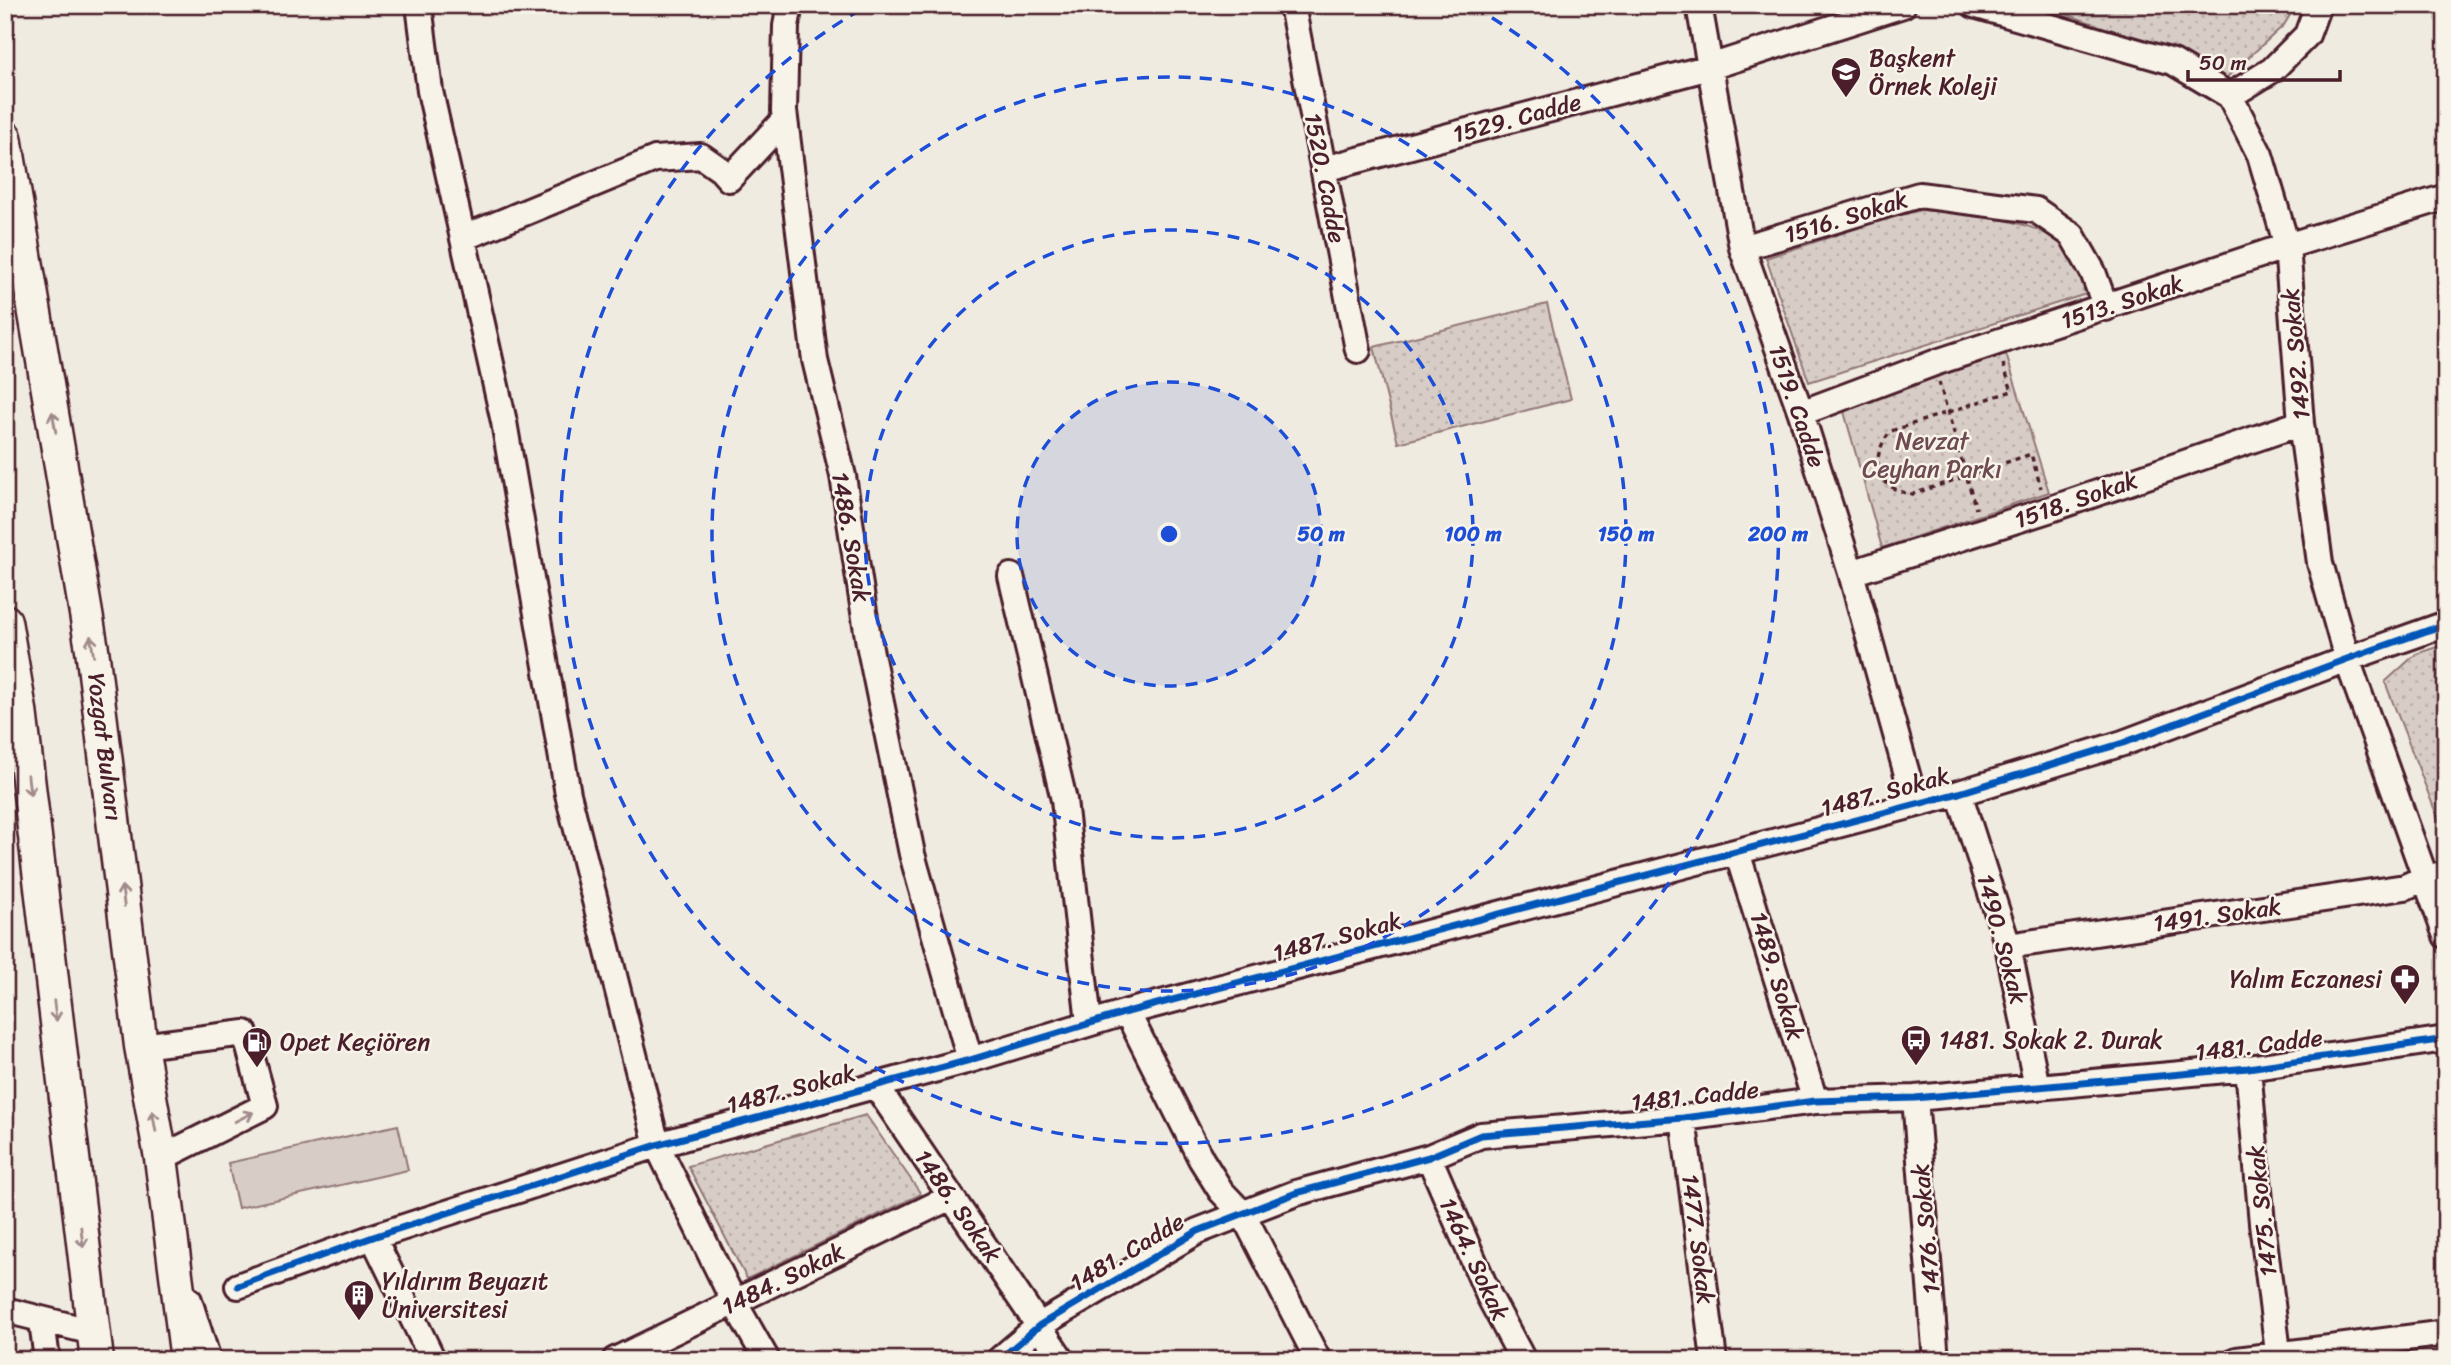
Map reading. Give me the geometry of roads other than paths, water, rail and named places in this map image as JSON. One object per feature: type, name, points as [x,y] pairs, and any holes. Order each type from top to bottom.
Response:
[{"type":"main road","name":"Yozgat Bulvarı","points":[[5,137],[92,649],[142,1046],[161,1158],[187,1360]]},
{"type":"main road","points":[[5,621],[13,712],[95,1346]]},
{"type":"street","points":[[419,5],[430,91],[503,422],[568,794],[657,1145],[734,1302],[767,1360]]},
{"type":"street","name":"1486. Sokak","points":[[790,5],[786,26],[785,119],[815,360],[842,477],[869,644],[912,854],[970,1060]]},
{"type":"street","name":"1520. Cadde","points":[[1292,5],[1358,350]]},
{"type":"street","name":"1519. Cadde","points":[[1699,5],[1742,248],[1801,413],[1851,573],[1916,803]]},
{"type":"street","points":[[1710,67],[1903,5]]},
{"type":"street","points":[[1973,5],[2173,62],[2230,96],[2272,70],[2307,35],[2318,5]]},
{"type":"street","name":"1529. Cadde","points":[[1324,169],[1710,67]]},
{"type":"street","name":"1492. Sokak","points":[[2230,96],[2260,155],[2287,246],[2301,423],[2320,563],[2347,659],[2435,876],[2446,936]]},
{"type":"street","points":[[463,238],[655,159],[701,156],[729,179],[785,119]]},
{"type":"street","name":"1516. Sokak","points":[[1742,248],[1919,195],[2036,209],[2072,234],[2093,272],[2106,308]]},
{"type":"street","name":"1513. Sokak","points":[[1801,413],[1937,362],[2287,246],[2446,197]]},
{"type":"street","name":"1518. Sokak","points":[[1851,573],[2048,510],[2301,423]]},
{"type":"street","points":[[1011,576],[1064,800],[1089,1023]]},
{"type":"street","name":"1487. Sokak","points":[[238,1286],[373,1237],[657,1145],[970,1060],[1127,1012],[1959,793],[2123,743],[2446,624]]},
{"type":"street","name":"1490. Sokak","points":[[1959,793],[2008,946],[2037,1087]]},
{"type":"street","name":"1489. Sokak","points":[[1737,852],[1815,1101]]},
{"type":"street","name":"1491. Sokak","points":[[2008,946],[2405,887],[2435,876]]},
{"type":"street","points":[[1127,1012],[1201,1159],[1221,1191],[1243,1214],[1318,1360]]},
{"type":"street","points":[[142,1046],[245,1034],[265,1106],[161,1158]]},
{"type":"street","name":"1481. Cadde","points":[[999,1360],[1040,1325],[1198,1231],[1297,1193],[1429,1157],[1481,1135],[1683,1118],[1815,1101],[1916,1098],[2248,1068],[2446,1039]]},
{"type":"street","name":"1475. Sokak","points":[[2248,1068],[2262,1223],[2279,1357]]},
{"type":"street","name":"1486. Sokak","points":[[876,1086],[1062,1360]]},
{"type":"street","name":"1476. Sokak","points":[[1916,1098],[1936,1360]]},
{"type":"street","name":"1477. Sokak","points":[[1683,1118],[1714,1360]]},
{"type":"street","name":"1464. Sokak","points":[[1429,1157],[1489,1296],[1523,1360]]},
{"type":"street","name":"1484. Sokak","points":[[615,1360],[951,1197]]},
{"type":"street","points":[[373,1237],[433,1360]]},
{"type":"street","points":[[170,1238],[208,1360]]},
{"type":"street","points":[[5,1310],[42,1321],[95,1346]]},
{"type":"street","points":[[42,1321],[47,1360]]},
{"type":"street","points":[[2237,1360],[2279,1357],[2446,1332]]},
{"type":"place","name":"Başkent Örnek Koleji","points":[[1846,99]]},
{"type":"place","name":"Yalım Eczanesi","points":[[2405,1006]]},
{"type":"place","name":"1481. Sokak 2. Durak","points":[[1916,1067]]},
{"type":"place","name":"Opet Keçiören","points":[[257,1069]]},
{"type":"place","name":"Yıldırım Beyazıt Üniversitesi","points":[[359,1322]]},
{"type":"park label","name":"Nevzat Ceyhan Parkı","points":[[1932,455]]}]
